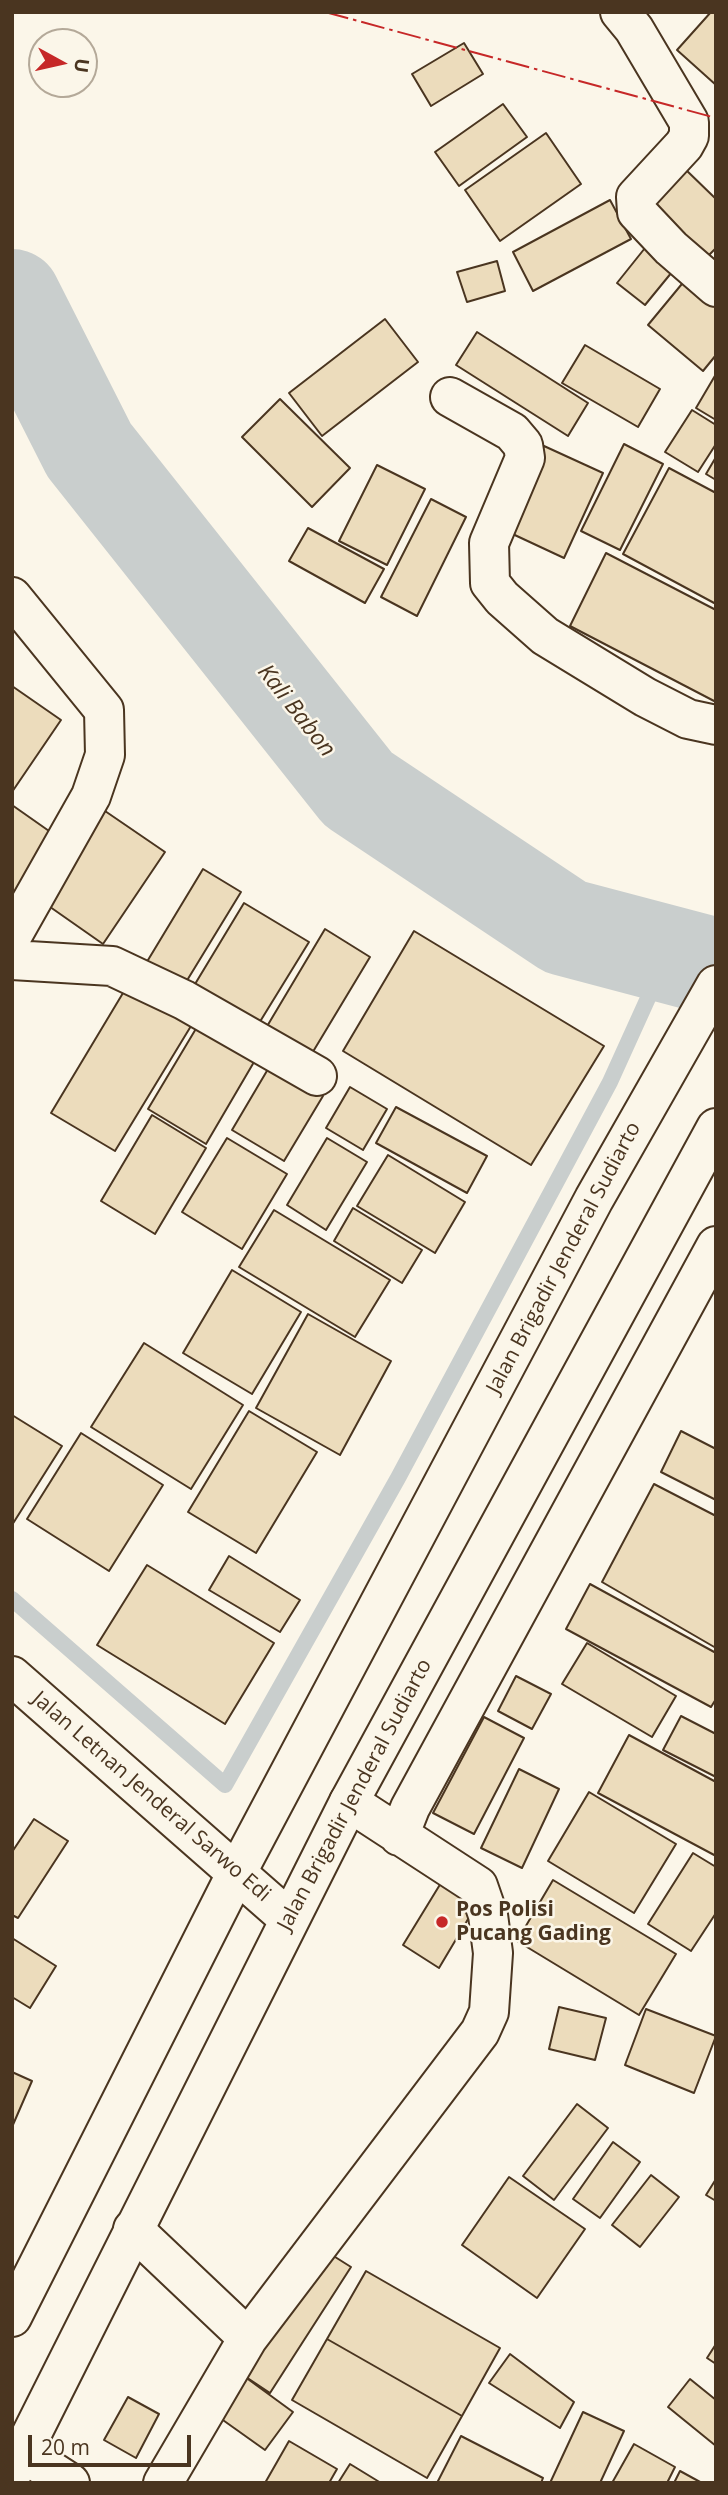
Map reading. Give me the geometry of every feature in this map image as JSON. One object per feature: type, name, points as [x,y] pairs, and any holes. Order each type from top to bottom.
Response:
[{"type":"main road","points":[[620,12],[634,29],[689,121],[689,136],[684,145],[636,197],[637,212],[671,248],[716,287]]},
{"type":"main road","points":[[450,397],[512,432],[523,445],[524,458],[489,543],[490,583],[502,598],[545,636],[645,697],[688,719],[716,725]]},
{"type":"main road","points":[[12,597],[104,710],[105,755],[91,796],[12,936]]},
{"type":"main road","points":[[12,960],[112,966],[184,1000],[317,1076]]},
{"type":"main road","name":"Jalan Brigadir Jenderal Sudiarto","points":[[12,2317],[236,1874],[594,1199],[716,985]]},
{"type":"main road","name":"Jalan Brigadir Jenderal Sudiarto","points":[[17,2463],[349,1802],[716,1128]]},
{"type":"main road","points":[[399,1836],[410,1808],[716,1246]]},
{"type":"main road","name":"Jalan Letnan Jenderal Sarwo Edi","points":[[12,1676],[289,1919]]},
{"type":"main road","points":[[163,2483],[248,2338],[480,2032],[489,2012],[493,1953],[488,1915],[478,1886],[349,1802]]},
{"type":"main road","points":[[133,2230],[248,2338]]},
{"type":"main road","points":[[17,2463],[70,2483]]},
{"type":"building","points":[[711,12],[716,12],[716,85],[677,50]]},
{"type":"building","points":[[464,43],[483,74],[431,106],[412,74]]},
{"type":"building","points":[[503,104],[527,137],[459,186],[435,152]]},
{"type":"building","points":[[546,133],[581,184],[500,241],[465,190]]},
{"type":"building","points":[[683,167],[716,199],[716,248],[702,262],[644,208]]},
{"type":"building","points":[[610,200],[631,239],[533,291],[513,252]]},
{"type":"building","points":[[653,238],[681,261],[645,305],[617,283]]},
{"type":"building","points":[[497,261],[505,291],[467,302],[457,272]]},
{"type":"building","points":[[686,279],[716,303],[716,355],[703,371],[648,325]]},
{"type":"building","points":[[385,319],[418,362],[322,436],[289,393]]},
{"type":"building","points":[[477,332],[588,403],[568,436],[456,365]]},
{"type":"building","points":[[585,345],[660,389],[638,427],[562,383]]},
{"type":"building","points":[[716,374],[716,420],[696,408]]},
{"type":"building","points":[[280,399],[350,468],[312,507],[242,437]]},
{"type":"building","points":[[692,410],[716,425],[716,444],[698,472],[665,452]]},
{"type":"building","points":[[624,444],[663,464],[620,550],[581,531]]},
{"type":"building","points":[[544,446],[603,473],[564,558],[504,530]]},
{"type":"building","points":[[716,457],[716,480],[706,474]]},
{"type":"building","points":[[377,465],[425,489],[387,565],[339,541]]},
{"type":"building","points":[[669,468],[716,493],[716,604],[623,554]]},
{"type":"building","points":[[431,499],[466,517],[417,616],[381,597]]},
{"type":"building","points":[[308,528],[384,569],[365,603],[289,561]]},
{"type":"building","points":[[606,553],[716,610],[716,702],[570,626]]},
{"type":"building","points":[[12,686],[61,720],[12,792]]},
{"type":"building","points":[[12,805],[59,838],[12,907]]},
{"type":"building","points":[[105,811],[165,852],[103,944],[43,902]]},
{"type":"building","points":[[203,869],[241,892],[183,987],[145,965]]},
{"type":"building","points":[[244,903],[309,942],[253,1033],[189,994]]},
{"type":"building","points":[[325,929],[370,957],[311,1055],[266,1028]]},
{"type":"building","points":[[414,931],[604,1046],[531,1165],[343,1051]]},
{"type":"building","points":[[126,988],[191,1026],[115,1151],[51,1113]]},
{"type":"building","points":[[197,1027],[254,1062],[206,1144],[148,1109]]},
{"type":"building","points":[[271,1064],[323,1096],[284,1161],[232,1130]]},
{"type":"building","points":[[350,1087],[387,1109],[363,1150],[326,1128]]},
{"type":"building","points":[[396,1107],[487,1156],[467,1193],[376,1143]]},
{"type":"building","points":[[152,1115],[206,1148],[155,1234],[101,1201]]},
{"type":"building","points":[[227,1138],[287,1174],[242,1249],[182,1212]]},
{"type":"building","points":[[327,1138],[367,1162],[326,1230],[287,1205]]},
{"type":"building","points":[[388,1155],[465,1202],[435,1253],[357,1206]]},
{"type":"building","points":[[353,1208],[422,1250],[402,1283],[334,1241]]},
{"type":"building","points":[[274,1210],[390,1280],[355,1337],[239,1267]]},
{"type":"building","points":[[232,1270],[301,1312],[252,1394],[183,1353]]},
{"type":"building","points":[[308,1314],[391,1361],[340,1455],[256,1408]]},
{"type":"building","points":[[144,1343],[243,1405],[191,1489],[91,1427]]},
{"type":"building","points":[[249,1411],[317,1452],[256,1553],[188,1512]]},
{"type":"building","points":[[12,1415],[62,1446],[12,1525]]},
{"type":"building","points":[[681,1431],[716,1449],[716,1500],[661,1472]]},
{"type":"building","points":[[81,1433],[163,1485],[109,1571],[27,1519]]},
{"type":"building","points":[[654,1484],[716,1516],[716,1648],[602,1582]]},
{"type":"building","points":[[229,1556],[300,1600],[280,1632],[209,1590]]},
{"type":"building","points":[[147,1565],[274,1643],[225,1724],[97,1645]]},
{"type":"building","points":[[590,1584],[716,1653],[716,1699],[711,1707],[566,1629]]},
{"type":"building","points":[[587,1643],[676,1696],[652,1737],[562,1684]]},
{"type":"building","points":[[516,1676],[551,1694],[532,1729],[498,1711]]},
{"type":"building","points":[[681,1716],[716,1734],[716,1777],[663,1750]]},
{"type":"building","points":[[484,1717],[524,1738],[474,1834],[433,1813]]},
{"type":"building","points":[[629,1735],[716,1782],[716,1856],[598,1793]]},
{"type":"building","points":[[519,1769],[559,1789],[522,1868],[481,1848]]},
{"type":"building","points":[[589,1792],[676,1844],[634,1913],[548,1861]]},
{"type":"building","points":[[34,1819],[68,1841],[18,1918],[12,1915],[12,1852]]},
{"type":"building","points":[[693,1853],[716,1867],[716,1913],[691,1951],[648,1924]]},
{"type":"building","name":"Pos Polisi Pucang Gading","points":[[444,1878],[480,1899],[439,1968],[403,1945]]},
{"type":"building","points":[[553,1880],[676,1954],[639,2015],[517,1941]]},
{"type":"building","points":[[12,1938],[56,1966],[30,2008],[12,1997]]},
{"type":"building","points":[[559,2007],[606,2018],[595,2060],[549,2049]]},
{"type":"building","points":[[646,2009],[716,2036],[694,2093],[625,2065]]},
{"type":"building","points":[[12,2072],[32,2081],[12,2127]]},
{"type":"building","points":[[577,2104],[608,2128],[554,2200],[523,2176]]},
{"type":"building","points":[[613,2142],[640,2162],[600,2218],[573,2199]]},
{"type":"building","points":[[651,2175],[679,2197],[640,2247],[612,2225]]},
{"type":"building","points":[[509,2177],[585,2229],[537,2298],[462,2245]]},
{"type":"building","points":[[716,2179],[716,2201],[706,2195]]},
{"type":"building","points":[[324,2250],[351,2267],[270,2393],[243,2375]]},
{"type":"building","points":[[366,2271],[500,2348],[462,2416],[327,2339]]},
{"type":"building","points":[[327,2339],[462,2416],[427,2478],[292,2400]]},
{"type":"building","points":[[716,2344],[716,2364],[707,2358]]},
{"type":"building","points":[[510,2354],[574,2402],[560,2428],[489,2383]]},
{"type":"building","points":[[241,2374],[293,2412],[265,2450],[213,2413]]},
{"type":"building","points":[[690,2379],[716,2400],[716,2446],[668,2407]]},
{"type":"building","points":[[128,2397],[159,2414],[136,2458],[104,2440]]},
{"type":"building","points":[[583,2412],[624,2431],[600,2483],[550,2483]]},
{"type":"building","points":[[461,2436],[543,2478],[541,2483],[437,2483]]},
{"type":"building","points":[[289,2441],[337,2469],[329,2483],[265,2483]]},
{"type":"building","points":[[634,2444],[675,2467],[667,2483],[612,2483]]},
{"type":"building","points":[[350,2464],[381,2483],[338,2483]]},
{"type":"building","points":[[680,2471],[702,2483],[674,2483]]},
{"type":"waterway","name":"Kali Babon","points":[[12,298],[89,450],[358,789],[565,927],[716,967]]},
{"type":"waterway","points":[[12,1599],[225,1785],[398,1478],[610,1082],[668,954]]},
{"type":"power","points":[[325,12],[716,118]]},
{"type":"place","name":"Pos Polisi Pucang Gading","points":[[442,1922]]}]
